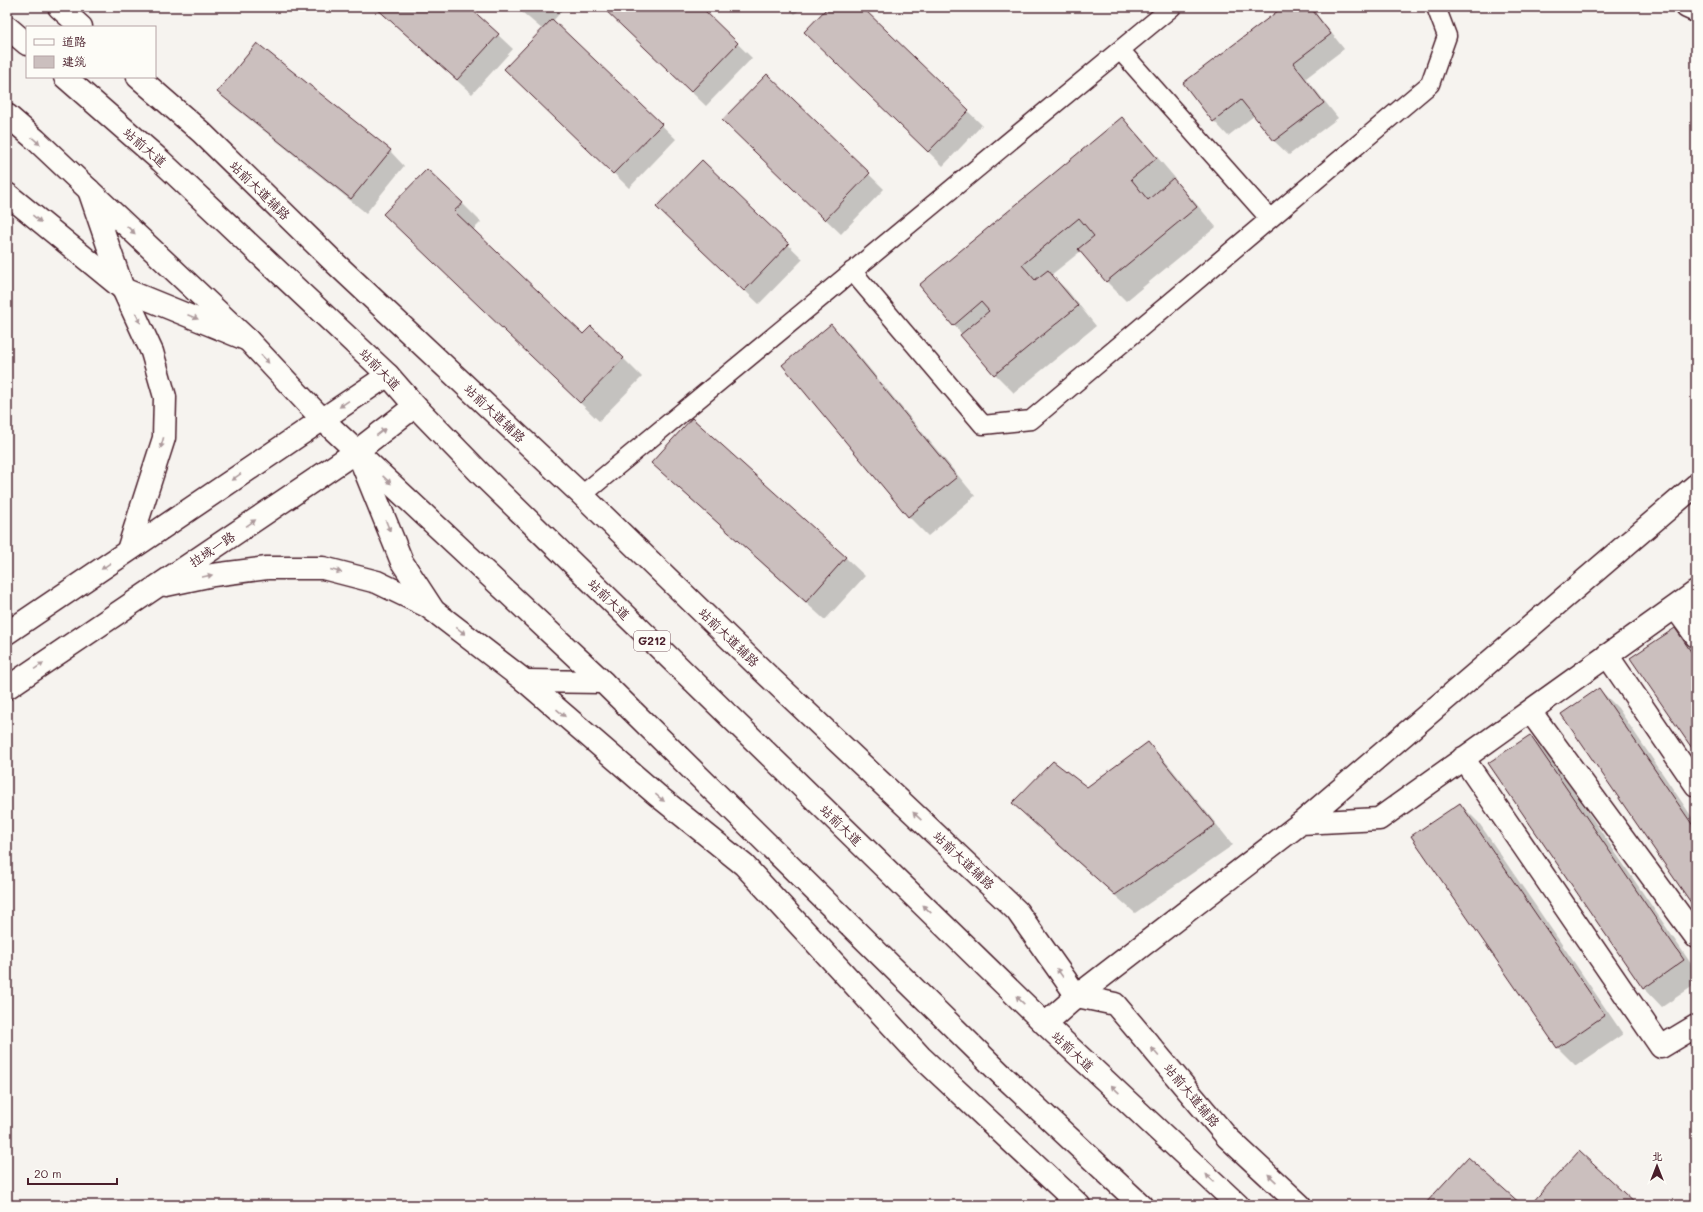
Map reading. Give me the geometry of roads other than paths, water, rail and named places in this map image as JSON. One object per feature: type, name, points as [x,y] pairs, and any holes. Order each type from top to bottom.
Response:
[{"type":"main road","points":[[59,7],[80,26]]},
{"type":"main road","points":[[1687,7],[1696,11]]},
{"type":"main road","points":[[7,27],[26,43]]},
{"type":"main road","name":"站前大道","points":[[66,78],[161,161],[388,375],[415,406],[481,474],[1045,1024],[1238,1205]]},
{"type":"main road","name":"站前大道辅路","points":[[139,78],[201,132],[335,263],[582,495],[764,672],[1017,911],[1077,996],[1115,1004],[1227,1137],[1300,1205]]},
{"type":"main road","points":[[7,115],[248,340],[322,419],[603,682],[1001,1074],[1141,1205]]},
{"type":"main road","points":[[89,190],[123,289],[152,352],[165,397],[164,438],[128,550]]},
{"type":"main road","points":[[7,194],[123,289],[248,340]]},
{"type":"main road","points":[[7,633],[388,375]]},
{"type":"main road","name":"拉域一路","points":[[7,688],[357,451],[415,406]]},
{"type":"main road","points":[[357,451],[402,562],[434,611]]},
{"type":"main road","points":[[1045,1024],[1077,996],[1301,823],[1696,485]]},
{"type":"main road","points":[[155,588],[213,575],[267,568],[323,568],[377,582],[427,606],[525,681],[657,795],[744,865],[920,1056],[1079,1205]]},
{"type":"main road","points":[[1301,823],[1379,819],[1696,592]]},
{"type":"main road","points":[[1675,607],[1696,636]]},
{"type":"main road","points":[[1607,655],[1696,785]]},
{"type":"main road","points":[[525,681],[603,682]]},
{"type":"main road","points":[[1530,711],[1696,937]]},
{"type":"main road","points":[[1463,758],[1661,1047],[1696,1026]]},
{"type":"lane","points":[[582,495],[1172,7]]},
{"type":"lane","points":[[852,271],[983,425],[1031,420],[1430,84],[1447,36],[1436,7]]},
{"type":"lane","points":[[1120,50],[1270,219]]}]
